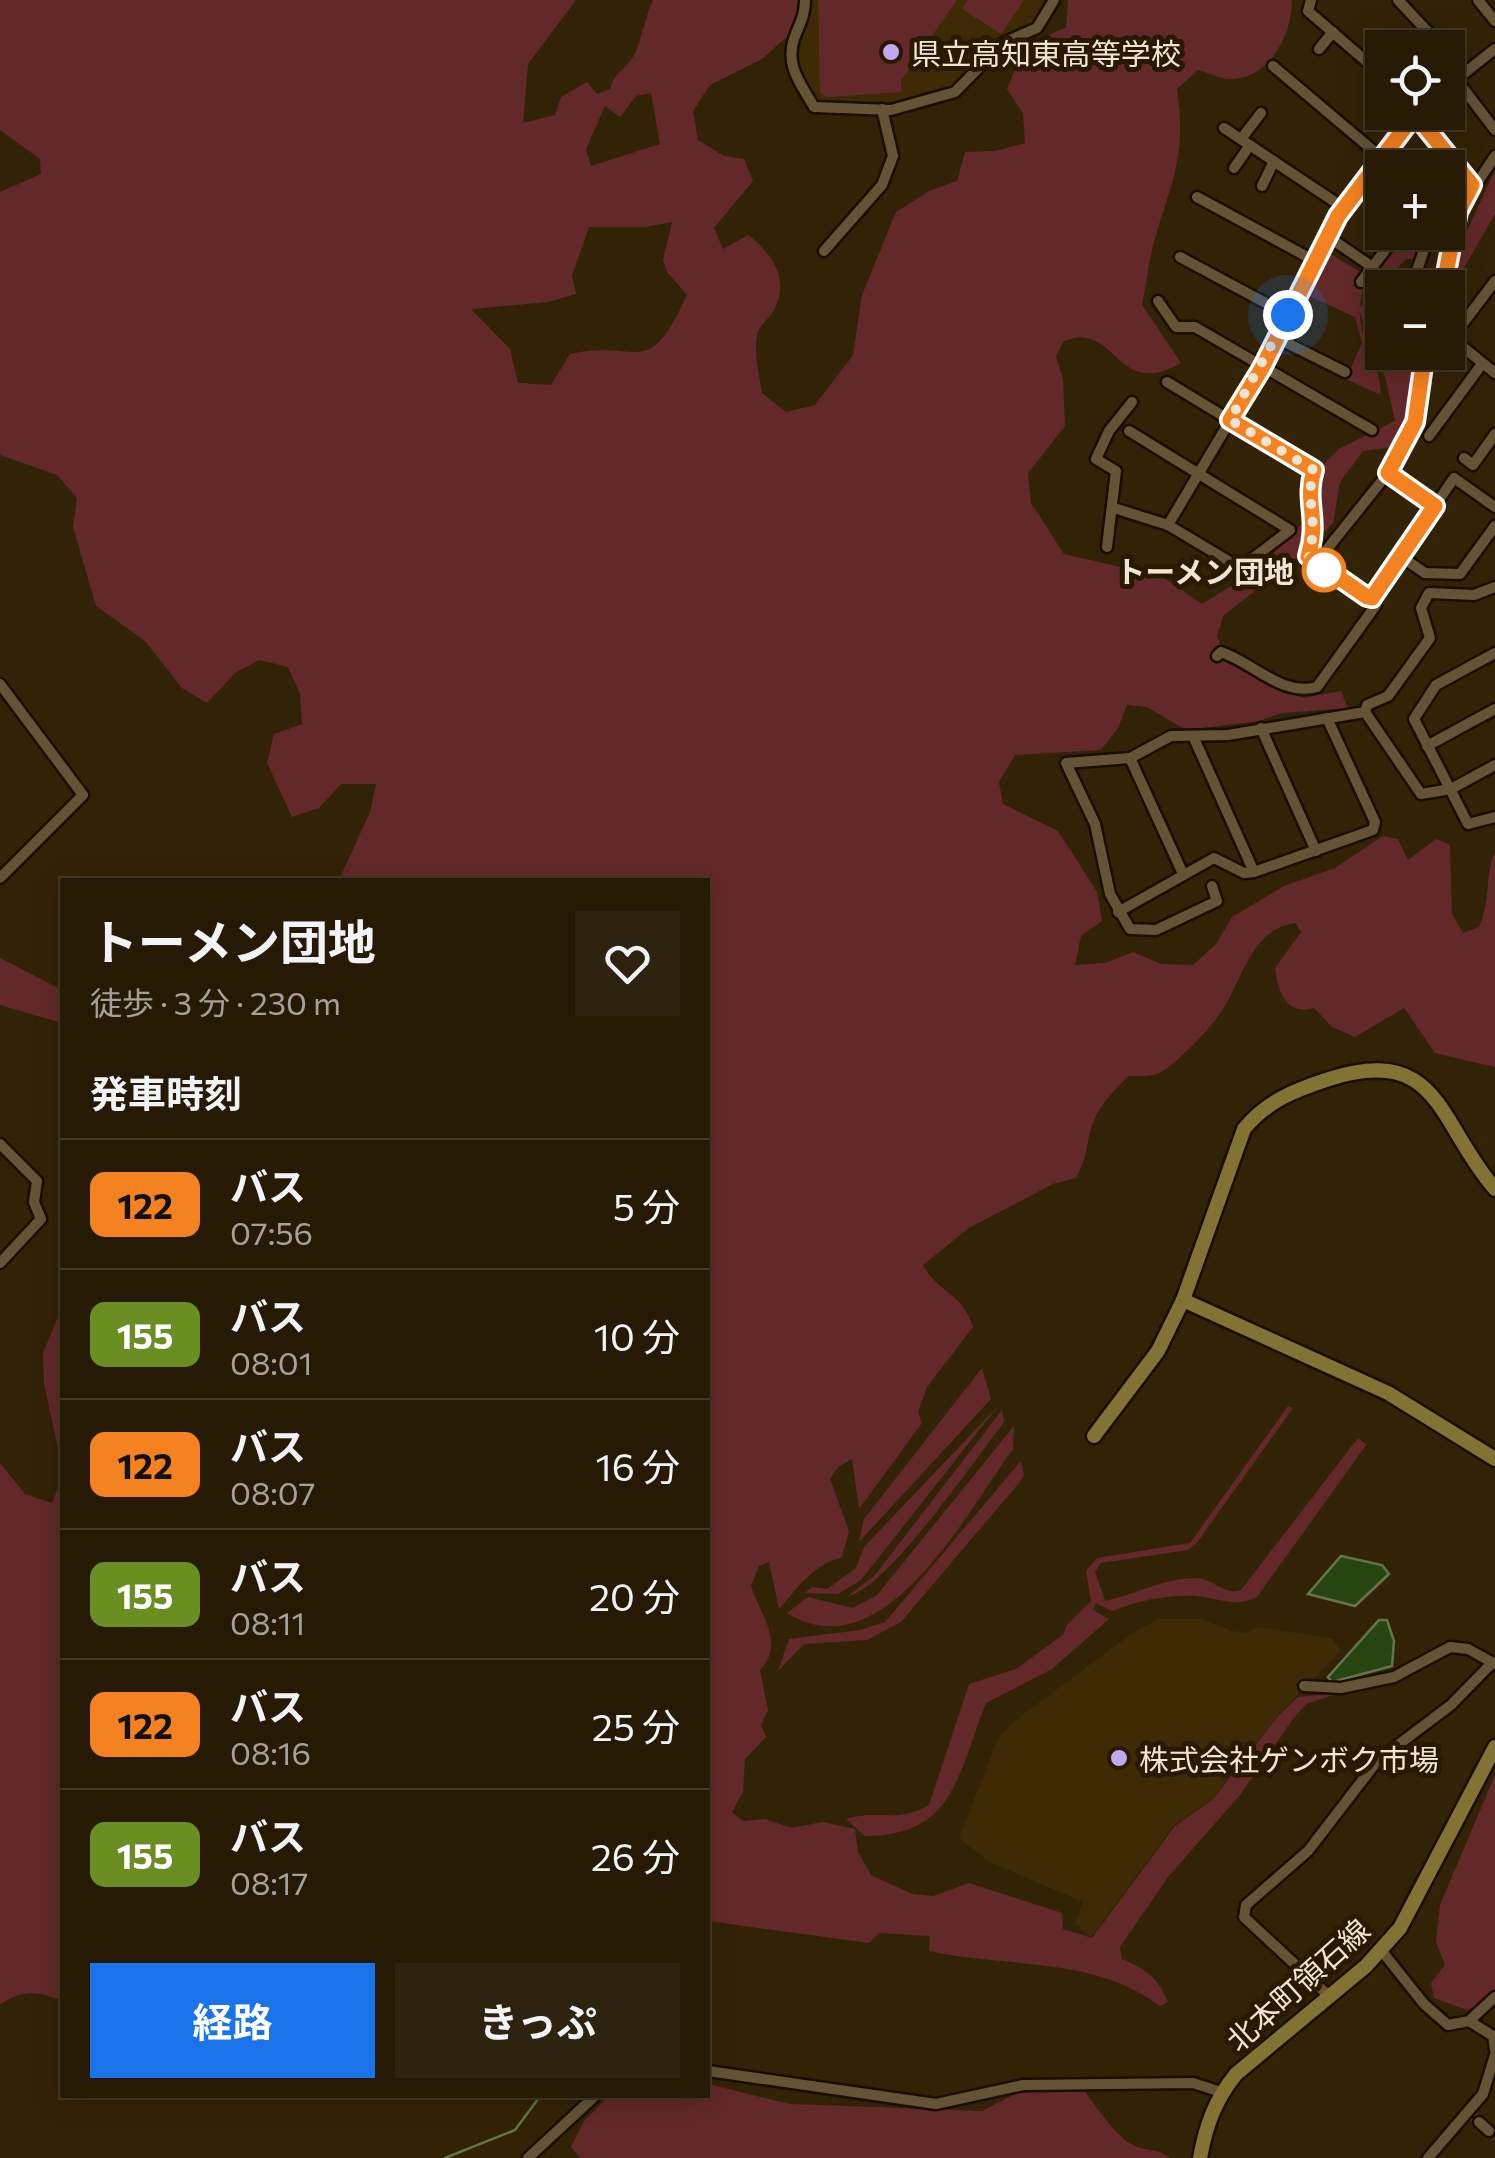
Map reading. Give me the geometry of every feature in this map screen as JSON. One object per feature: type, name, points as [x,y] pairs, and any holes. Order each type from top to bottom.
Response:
[{"type":"street","points":[[806,0],[805,18],[793,40],[790,66],[814,107],[882,109],[922,104],[955,92],[1003,44],[1037,28],[1054,0]]},
{"type":"street","points":[[1311,0],[1308,10],[1365,60]]},
{"type":"street","points":[[1398,0],[1426,30]]},
{"type":"street","points":[[1478,0],[1495,21]]},
{"type":"street","points":[[1319,50],[1333,32]]},
{"type":"street","points":[[1465,72],[1495,49]]},
{"type":"street","points":[[1273,66],[1365,150]]},
{"type":"street","points":[[1465,91],[1495,130]]},
{"type":"street","points":[[824,252],[882,185],[893,156],[882,109]]},
{"type":"street","points":[[1234,168],[1261,113]]},
{"type":"street","points":[[1224,128],[1344,208]]},
{"type":"street","points":[[1429,130],[1472,185]]},
{"type":"street","points":[[1447,270],[1458,212],[1472,185],[1495,156]]},
{"type":"street","points":[[1262,186],[1274,161]]},
{"type":"street","points":[[1168,524],[1262,368],[1327,236],[1365,182]]},
{"type":"street","points":[[1197,196],[1315,261]]},
{"type":"street","points":[[1327,236],[1371,266]]},
{"type":"street","points":[[1361,282],[1385,250]]},
{"type":"street","points":[[1180,258],[1288,315]]},
{"type":"street","points":[[1465,321],[1495,281]]},
{"type":"street","points":[[1158,301],[1176,327],[1194,326],[1372,430]]},
{"type":"street","points":[[1277,338],[1346,372]]},
{"type":"street","points":[[1465,348],[1495,373]]},
{"type":"street","points":[[1429,436],[1482,364]]},
{"type":"street","points":[[1316,563],[1388,473],[1415,422],[1422,370]]},
{"type":"street","points":[[1167,382],[1314,470],[1309,498],[1316,531],[1308,556],[1372,598],[1376,605],[1317,687],[1302,691],[1251,671],[1232,656],[1221,652],[1218,656]]},
{"type":"street","points":[[1107,547],[1116,471],[1096,459],[1109,431],[1132,402]]},
{"type":"street","points":[[1114,508],[1168,524],[1240,568],[1290,530],[1129,432]]},
{"type":"street","points":[[1464,458],[1474,465],[1495,434]]},
{"type":"street","points":[[1444,470],[1495,507]]},
{"type":"street","points":[[1388,473],[1435,506]]},
{"type":"street","points":[[1372,598],[1454,478]]},
{"type":"street","points":[[1400,556],[1425,574],[1460,574],[1495,526]]},
{"type":"street","points":[[1365,712],[1368,705],[1388,696],[1430,638],[1421,608],[1429,593],[1474,594],[1495,588]]},
{"type":"street","points":[[1495,653],[1436,685],[1414,720],[1468,824],[1495,818]]},
{"type":"street","points":[[0,684],[83,794],[0,878]]},
{"type":"street","points":[[1427,746],[1495,709]]},
{"type":"street","points":[[1212,886],[1218,901],[1156,930],[1136,932],[1118,912],[1095,824],[1066,763],[1130,758],[1171,736],[1261,728],[1365,712]]},
{"type":"street","points":[[1365,712],[1421,794],[1451,789],[1495,765]]},
{"type":"street","points":[[1118,912],[1214,858],[1244,873],[1254,872],[1372,830],[1375,822],[1328,718]]},
{"type":"street","points":[[1261,728],[1316,851]]},
{"type":"street","points":[[1194,736],[1254,872]]},
{"type":"street","points":[[1130,758],[1184,874]]},
{"type":"street","points":[[1094,1436],[1148,1366],[1183,1300],[1244,1129],[1259,1111],[1307,1086],[1362,1068],[1402,1072],[1439,1104],[1495,1189]]},
{"type":"street","points":[[0,1144],[37,1181],[34,1202],[41,1219],[0,1263]]},
{"type":"street","points":[[1183,1300],[1388,1393],[1495,1459]]},
{"type":"street","points":[[1304,1686],[1340,1688],[1394,1677],[1450,1646],[1468,1649],[1494,1663],[1451,1705],[1378,1760],[1308,1850],[1246,1906],[1244,1917],[1330,1997]]},
{"type":"street","name":"北本町領石線","points":[[1200,2158],[1206,2126],[1221,2092],[1381,1950],[1418,1898],[1495,1747]]},
{"type":"street","points":[[1381,1950],[1424,2004],[1448,2024],[1468,2020],[1495,1997]]},
{"type":"street","points":[[1428,2158],[1474,2116],[1495,2052],[1493,2036],[1468,2020]]},
{"type":"street","points":[[710,2071],[936,2104],[1024,2084],[1193,2084],[1221,2092]]},
{"type":"street","points":[[528,2158],[593,2098]]},
{"type":"street","points":[[1474,2116],[1488,2131]]},
{"type":"shaded area","points":[[0,0],[576,0],[528,64],[523,123],[555,115],[561,97],[587,82],[597,94],[610,89],[636,50],[653,0],[803,0],[792,32],[762,59],[710,85],[693,111],[698,140],[724,156],[744,159],[753,181],[714,228],[723,249],[748,235],[776,268],[779,299],[758,332],[756,357],[762,393],[786,412],[815,405],[853,355],[862,295],[896,212],[929,191],[957,181],[965,152],[995,151],[1025,143],[1023,113],[1007,89],[1028,50],[1044,37],[1066,28],[1068,0],[1292,0],[1283,40],[1257,71],[1229,79],[1198,70],[1177,89],[1179,151],[1152,250],[1142,305],[1181,363],[1159,372],[1142,373],[1096,341],[1082,337],[1064,341],[1056,356],[1063,379],[1065,426],[1028,473],[1031,503],[1064,554],[1163,577],[1202,604],[1255,571],[1313,513],[1322,466],[1339,449],[1395,421],[1382,370],[1415,370],[1411,413],[1394,447],[1363,451],[1340,482],[1333,523],[1304,552],[1223,616],[1217,636],[1228,662],[1303,698],[1341,691],[1348,708],[1282,713],[1259,721],[1186,730],[1147,707],[1127,705],[1118,728],[1101,750],[1015,755],[999,782],[1003,804],[1058,831],[1097,892],[1102,921],[1081,936],[1075,965],[1105,963],[1133,952],[1161,964],[1193,965],[1216,944],[1232,917],[1284,886],[1335,868],[1383,836],[1398,839],[1408,860],[1436,839],[1450,845],[1452,914],[1463,933],[1479,927],[1495,852],[1495,1067],[1435,1053],[1404,1008],[1355,1037],[1332,1027],[1314,1008],[1304,1010],[1290,1005],[1281,993],[1275,968],[1301,932],[1296,923],[1280,927],[1258,946],[1220,1014],[1192,1046],[1159,1073],[1128,1076],[1108,1098],[1093,1123],[1076,1178],[1053,1184],[969,1228],[923,1265],[963,1307],[973,1327],[927,1387],[918,1412],[922,1423],[859,1509],[852,1459],[838,1467],[830,1479],[849,1531],[842,1557],[814,1572],[779,1609],[769,1562],[759,1566],[751,1586],[771,1639],[771,1649],[760,1670],[768,1710],[761,1725],[766,1737],[745,1759],[743,1792],[732,1812],[743,1821],[765,1819],[792,1828],[822,1822],[855,1829],[858,1852],[871,1875],[912,1894],[933,1896],[969,1883],[1062,1913],[1063,1929],[1092,1938],[1175,1826],[1213,1799],[1279,1715],[1298,1697],[1339,1693],[1306,1704],[1293,1719],[1240,1795],[1168,1877],[1120,1947],[1122,1959],[1150,1975],[1168,2002],[1160,2006],[1135,1990],[1079,1971],[929,1951],[930,1936],[879,1933],[869,1943],[710,1921],[710,878],[340,878],[370,812],[376,784],[341,784],[319,808],[292,817],[267,763],[274,734],[302,724],[300,694],[288,667],[259,660],[235,673],[207,703],[182,688],[145,641],[96,606],[73,527],[77,498],[57,475],[0,455],[0,192],[41,174],[40,159],[0,130]],"holes":[[[651,93],[660,144],[591,166],[586,149],[605,106],[620,117],[636,96]],[[672,222],[663,260],[667,272],[687,295],[661,340],[639,352],[570,354],[551,385],[518,383],[510,349],[471,309],[548,302],[576,294],[572,276],[589,227],[645,227]]]},
{"type":"shaded area","name":"県立高知東高等学校","points":[[809,0],[1050,0],[1034,26],[1001,40],[953,89],[891,105],[814,103],[794,66],[809,18]]},
{"type":"shaded area","points":[[818,0],[957,0],[901,80],[902,92],[827,97],[820,92]]},
{"type":"shaded area","points":[[968,0],[1024,0],[1001,34],[962,9]]},
{"type":"shaded area","points":[[1495,170],[1495,214],[1463,270],[1453,270],[1458,250],[1465,250],[1465,235]]},
{"type":"shaded area","points":[[1392,250],[1415,250],[1415,259],[1406,259],[1396,270],[1381,270]]},
{"type":"shaded area","points":[[1327,252],[1360,272],[1356,284],[1364,287],[1360,318],[1365,370],[1376,370],[1381,395],[1346,379],[1362,343],[1355,317],[1307,295]]},
{"type":"shaded area","points":[[1365,299],[1365,325],[1359,310]]},
{"type":"shaded area","points":[[0,958],[60,989],[60,1022],[0,1005]]},
{"type":"shaded area","points":[[60,1312],[60,1459],[44,1383],[43,1353]]},
{"type":"shaded area","points":[[982,1368],[991,1399],[859,1542],[864,1519]]},
{"type":"shaded area","points":[[998,1406],[861,1580],[838,1594],[805,1593],[812,1587],[827,1589],[856,1568],[864,1547]]},
{"type":"shaded area","points":[[1288,1406],[1293,1408],[1196,1544],[1188,1550],[1101,1563],[1095,1572],[1105,1601],[1161,1583],[1197,1578],[1229,1591],[1241,1590],[1358,1438],[1366,1444],[1364,1448],[1257,1597],[1233,1602],[1175,1596],[1112,1611],[1096,1603],[1093,1610],[1109,1619],[1052,1669],[986,1703],[959,1776],[935,1812],[918,1825],[895,1833],[865,1836],[846,1819],[908,1814],[929,1805],[969,1684],[1016,1669],[1064,1634],[1066,1626],[1091,1601],[1086,1571],[1097,1558],[1190,1543]]},
{"type":"shaded area","points":[[1002,1410],[1004,1422],[927,1524],[883,1572],[864,1589],[848,1596],[875,1575]]},
{"type":"shaded area","points":[[1014,1426],[1013,1449],[971,1510],[919,1578],[889,1604],[857,1622],[823,1626],[787,1613],[808,1597],[853,1608],[877,1595]]},
{"type":"shaded area","points":[[1021,1461],[1024,1475],[1019,1483],[901,1622],[867,1640],[804,1644],[778,1671],[789,1639],[860,1630],[885,1622]]},
{"type":"shaded area","points":[[0,1463],[25,1494],[52,1503],[60,1484],[60,2000],[30,1993],[0,2005]]},
{"type":"shaded area","points":[[1341,1556],[1382,1565],[1389,1574],[1355,1606],[1308,1594]]},
{"type":"shaded area","name":"株式会社ゲンボク市場","points":[[1158,1619],[1200,1619],[1246,1633],[1259,1627],[1333,1639],[1341,1651],[1279,1714],[1213,1798],[1174,1825],[1091,1937],[1075,1924],[1083,1902],[989,1862],[959,1838],[999,1737],[1013,1722],[1131,1634]]},
{"type":"shaded area","points":[[1379,1620],[1387,1620],[1394,1641],[1392,1666],[1332,1682],[1328,1677]]},
{"type":"shaded area","points":[[1495,1775],[1495,1999],[1467,2010],[1434,1998],[1431,1983],[1445,1965],[1436,1942],[1440,1905]]},
{"type":"shaded area","points":[[710,2084],[790,2104],[982,2111],[1015,2094],[1079,2084],[1126,2141],[1170,2158],[580,2158],[571,2147],[584,2121],[607,2098],[710,2098]]},
{"type":"waterway","points":[[445,2158],[515,2130],[539,2098]]},
{"type":"tunnel","points":[[1473,2116],[1495,2138]]},
{"type":"bus line","name":"122","points":[[1421,370],[1415,422],[1388,473],[1435,506],[1372,598],[1367,597],[1308,556],[1316,531],[1309,498],[1314,470],[1230,420],[1262,368],[1338,216],[1415,114],[1472,185],[1458,212],[1447,270]]},
{"type":"place","name":"県立高知東高等学校","points":[[891,52]]},
{"type":"place","name":"トーメン団地","points":[[1324,570]]},
{"type":"place","name":"株式会社ゲンボク市場","points":[[1119,1758]]},
{"type":"route","points":[[1288,315],[1230,420],[1314,470],[1309,498],[1316,531],[1308,556],[1324,570]]}]
